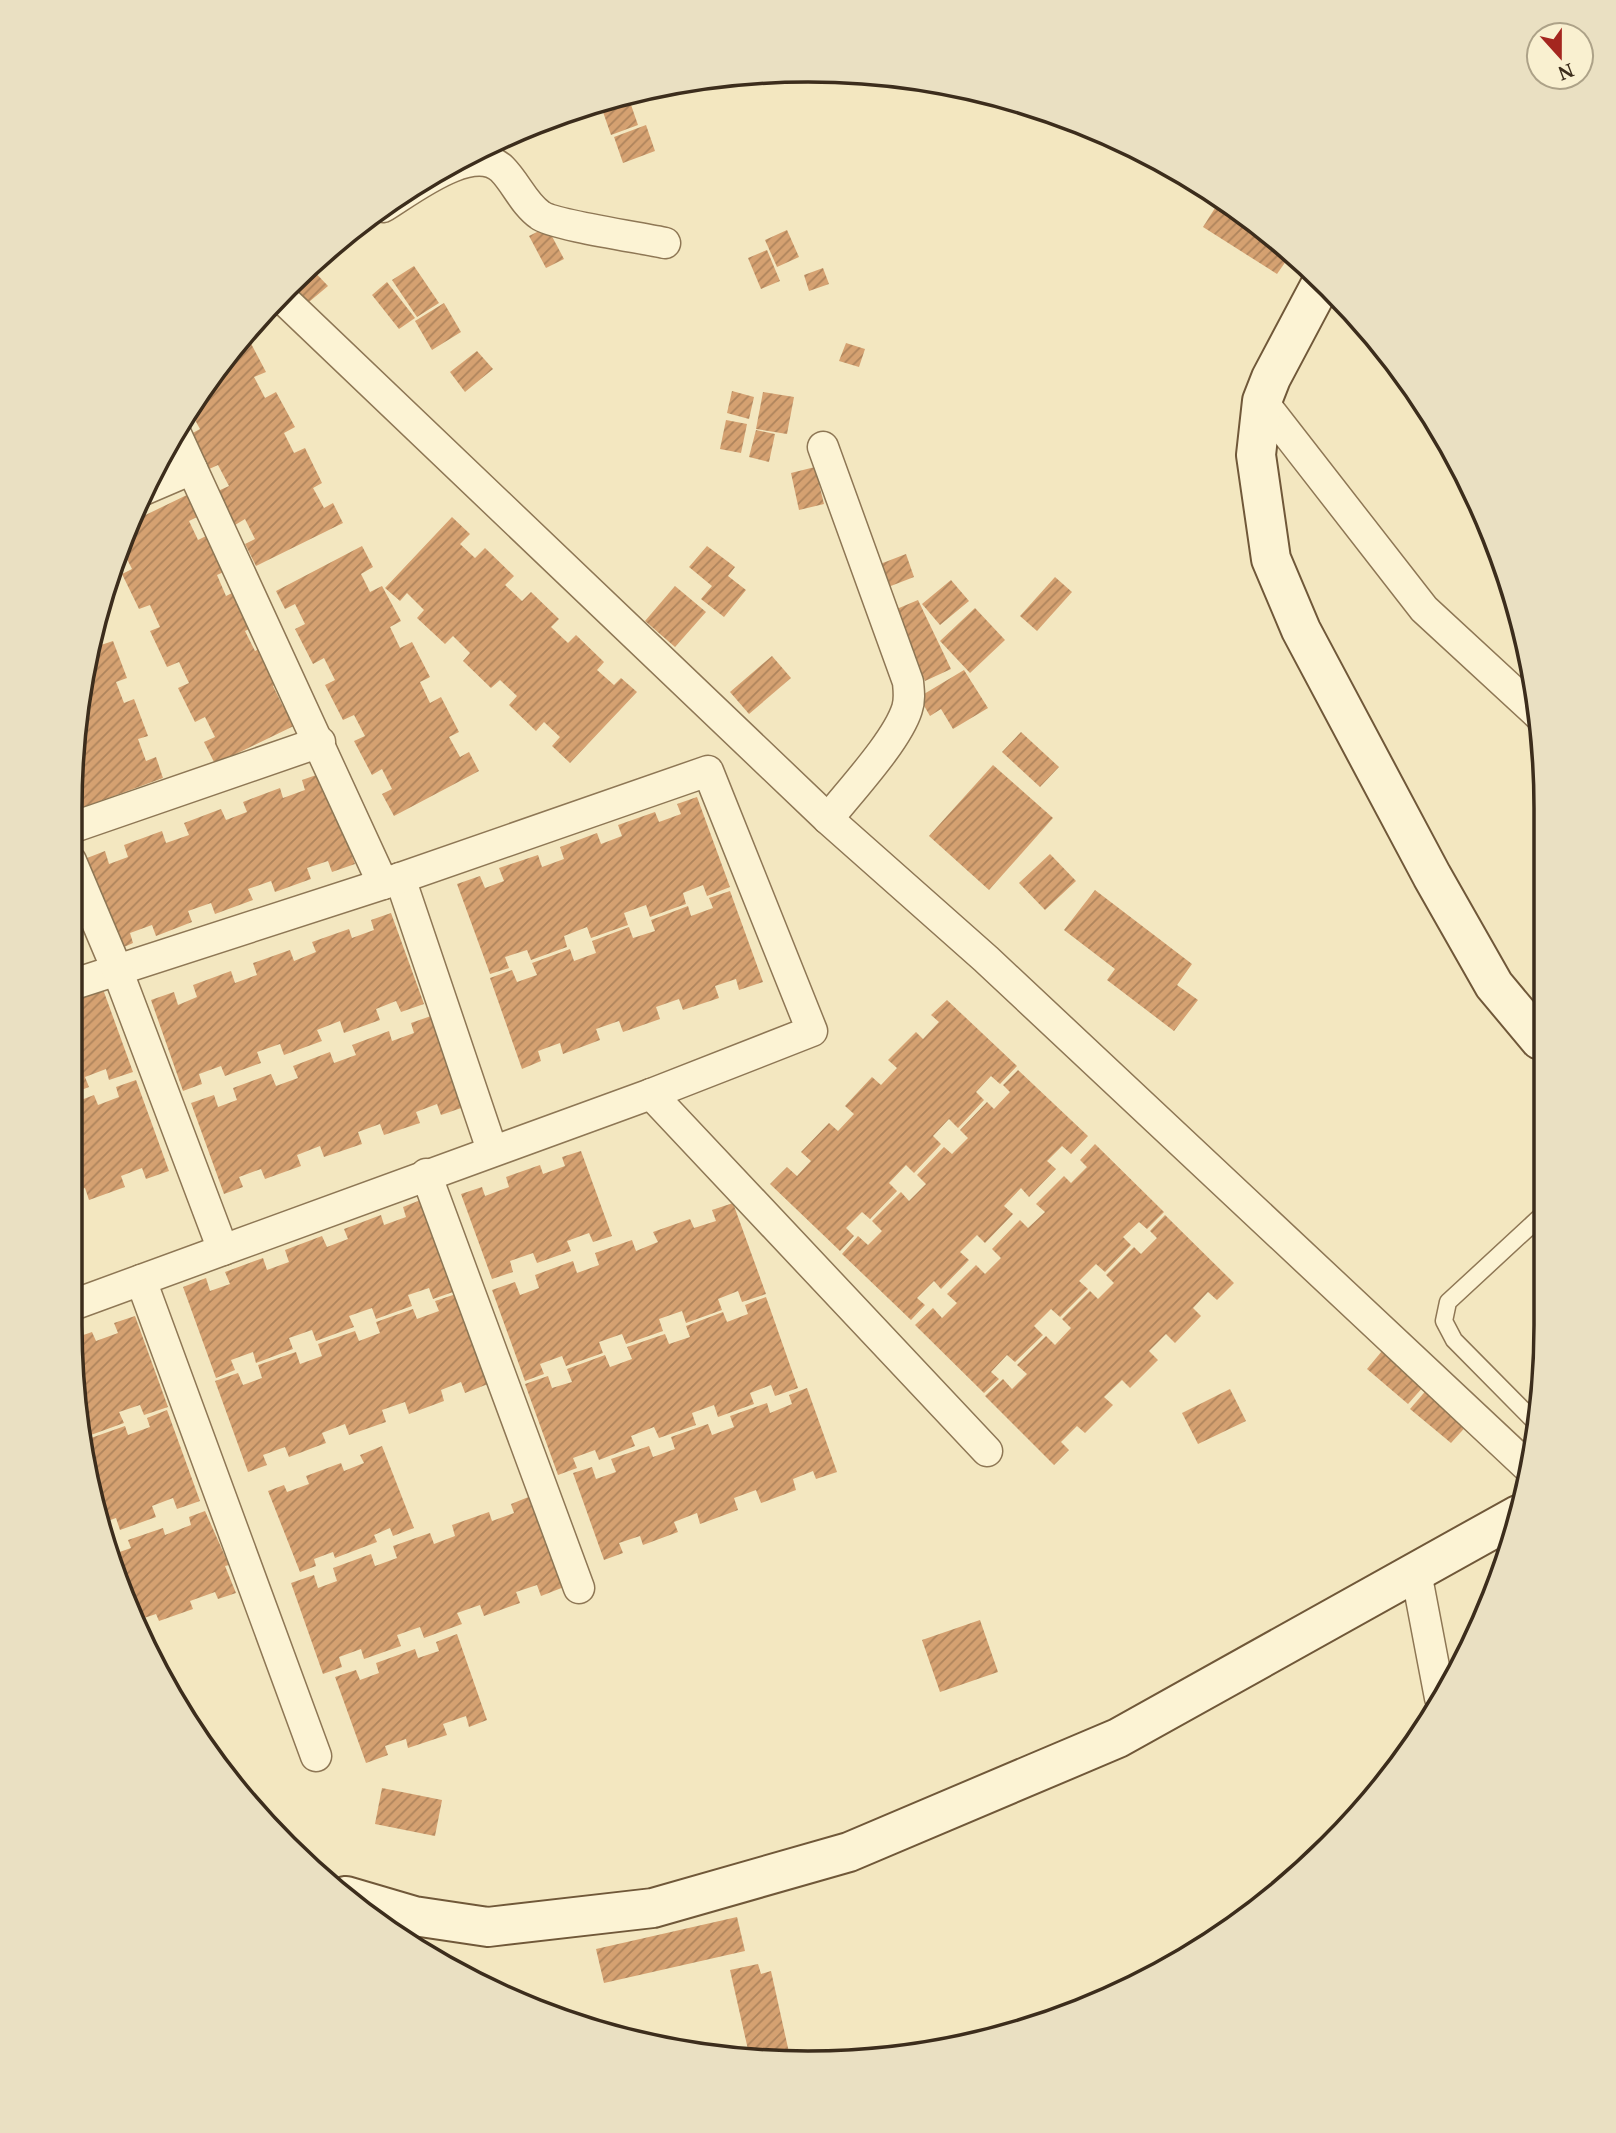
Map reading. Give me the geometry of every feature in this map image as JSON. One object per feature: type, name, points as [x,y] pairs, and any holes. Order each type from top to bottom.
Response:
[{"type":"street","points":[[482,160],[501,168],[540,216],[665,243]]},
{"type":"street","points":[[1317,291],[1271,378],[1262,401],[1256,455],[1271,559],[1301,630],[1432,876],[1494,985],[1534,1033]]},
{"type":"street","points":[[287,303],[828,819],[986,959],[1522,1454]]},
{"type":"street","points":[[1262,401],[1424,609],[1526,703]]},
{"type":"street","points":[[180,443],[320,742],[392,881],[492,1150]]},
{"type":"street","points":[[823,447],[908,682],[910,699],[906,713],[886,744],[828,819]]},
{"type":"street","points":[[159,484],[192,470]]},
{"type":"street","points":[[82,824],[320,742]]},
{"type":"street","points":[[82,982],[392,881],[708,771],[812,1031],[651,1094],[82,1302]]},
{"type":"street","points":[[82,887],[118,972],[223,1250]]},
{"type":"street","points":[[651,1094],[987,1451]]},
{"type":"street","points":[[426,1174],[579,1588]]},
{"type":"street","points":[[141,1280],[316,1756]]},
{"type":"street","points":[[368,1903],[414,1916],[488,1927],[653,1908],[849,1852],[1118,1738],[1506,1522]]},
{"type":"street","points":[[1416,1572],[1438,1686]]},
{"type":"lane","points":[[1528,1415],[1454,1340],[1444,1321],[1448,1302],[1534,1223]]},
{"type":"building","points":[[631,104],[638,125],[611,135],[603,112]]},
{"type":"building","points":[[646,125],[655,151],[623,163],[614,137]]},
{"type":"building","points":[[1215,208],[1286,261],[1277,274],[1203,227]]},
{"type":"building","points":[[547,227],[564,259],[546,268],[529,236]]},
{"type":"building","points":[[787,230],[799,257],[777,267],[765,240]]},
{"type":"building","points":[[767,250],[780,281],[761,289],[748,258]]},
{"type":"building","points":[[414,266],[439,303],[417,317],[392,280]]},
{"type":"building","points":[[823,268],[829,284],[809,291],[804,275]]},
{"type":"building","points":[[317,274],[328,286],[303,307],[294,296]]},
{"type":"building","points":[[387,282],[415,318],[399,329],[372,295]]},
{"type":"building","points":[[444,303],[461,332],[432,350],[415,321]]},
{"type":"building","points":[[251,343],[266,372],[254,377],[265,398],[276,392],[295,427],[284,433],[294,453],[305,448],[322,483],[313,488],[324,508],[333,503],[343,523],[256,566],[245,544],[255,539],[245,519],[235,525],[218,491],[229,486],[218,465],[207,470],[189,435],[200,429],[195,420]]},
{"type":"building","points":[[846,343],[865,349],[859,367],[839,361]]},
{"type":"building","points":[[477,351],[493,369],[465,392],[450,372]]},
{"type":"building","points":[[732,391],[754,397],[749,419],[727,413]]},
{"type":"building","points":[[763,392],[794,397],[787,434],[756,429]]},
{"type":"building","points":[[726,420],[747,424],[741,453],[720,449]]},
{"type":"building","points":[[756,430],[775,434],[769,462],[749,457]]},
{"type":"building","points":[[815,467],[824,504],[799,510],[791,473]]},
{"type":"building","points":[[191,493],[201,515],[189,521],[198,540],[210,534],[228,570],[217,575],[226,596],[238,590],[255,626],[245,631],[255,651],[265,646],[282,681],[273,686],[283,706],[292,702],[302,722],[215,764],[204,742],[215,737],[205,717],[195,722],[178,688],[189,683],[179,662],[167,667],[150,631],[160,627],[150,605],[139,609],[122,574],[132,569],[127,559],[144,516]]},
{"type":"building","points":[[452,517],[470,534],[460,544],[475,558],[485,548],[514,576],[505,585],[522,601],[531,592],[559,619],[551,627],[568,643],[576,635],[604,662],[597,670],[614,685],[621,678],[637,692],[570,763],[552,746],[560,737],[544,722],[536,731],[509,705],[517,696],[500,680],[491,688],[463,661],[470,653],[453,636],[445,644],[417,618],[424,610],[407,593],[400,601],[385,588]]},
{"type":"building","points":[[362,546],[373,567],[361,574],[370,592],[382,586],[401,621],[390,627],[400,648],[412,642],[430,677],[420,682],[430,703],[441,697],[459,732],[449,737],[460,757],[469,752],[479,771],[394,816],[382,794],[392,789],[382,769],[372,775],[354,741],[365,736],[354,715],[343,720],[325,685],[335,680],[324,658],[313,664],[295,629],[305,624],[295,604],[285,609],[276,591]]},
{"type":"building","points":[[707,546],[735,567],[728,576],[746,590],[724,617],[701,599],[712,586],[689,567]]},
{"type":"building","points":[[906,554],[914,577],[883,589],[875,566]]},
{"type":"building","points":[[1055,577],[1072,592],[1037,631],[1020,616]]},
{"type":"building","points":[[951,580],[969,601],[940,625],[922,604]]},
{"type":"building","points":[[675,586],[706,612],[675,647],[645,621]]},
{"type":"building","points":[[918,600],[951,669],[925,681],[892,611]]},
{"type":"building","points":[[975,608],[1005,640],[970,673],[940,641]]},
{"type":"building","points":[[113,641],[127,678],[116,682],[124,703],[134,699],[148,736],[138,739],[146,761],[156,757],[163,778],[82,808],[88,713],[101,645]]},
{"type":"building","points":[[772,656],[791,678],[749,714],[730,692]]},
{"type":"building","points":[[964,670],[988,708],[953,729],[941,709],[930,716],[919,697]]},
{"type":"building","points":[[1021,732],[1059,767],[1040,787],[1002,752]]},
{"type":"building","points":[[993,765],[1053,818],[989,890],[929,836]]},
{"type":"building","points":[[322,773],[355,864],[332,872],[328,861],[307,868],[311,879],[275,892],[271,881],[248,889],[253,900],[215,914],[211,903],[188,911],[192,922],[156,936],[152,925],[130,933],[133,943],[115,951],[82,860],[105,851],[109,864],[128,857],[124,845],[162,831],[166,843],[189,835],[184,823],[221,809],[226,820],[247,812],[243,802],[280,788],[283,798],[305,790],[302,780]]},
{"type":"building","points":[[697,797],[730,887],[707,896],[703,885],[683,893],[686,904],[650,917],[646,905],[624,913],[628,925],[591,938],[587,927],[564,936],[567,947],[531,960],[527,950],[505,957],[509,968],[490,974],[457,884],[480,876],[485,888],[504,881],[499,868],[538,855],[542,867],[564,859],[560,847],[597,833],[601,844],[622,836],[618,825],[655,812],[659,822],[681,814],[677,804]]},
{"type":"building","points":[[1050,854],[1076,881],[1045,910],[1019,883]]},
{"type":"building","points":[[1095,890],[1192,964],[1177,985],[1198,1000],[1174,1031],[1107,980],[1115,969],[1064,930]]},
{"type":"building","points":[[730,891],[763,982],[739,990],[736,979],[715,986],[719,998],[683,1010],[679,999],[656,1007],[660,1019],[623,1032],[619,1021],[596,1029],[600,1040],[563,1054],[560,1043],[538,1051],[541,1061],[522,1069],[490,978],[512,970],[517,982],[537,975],[532,963],[570,949],[574,961],[596,953],[592,941],[629,927],[633,938],[655,931],[651,920],[688,906],[691,916],[713,908],[709,898]]},
{"type":"building","points":[[391,913],[424,1004],[401,1012],[396,1001],[376,1009],[380,1020],[344,1033],[340,1021],[317,1030],[322,1041],[284,1055],[280,1044],[257,1052],[261,1063],[225,1076],[221,1066],[199,1074],[202,1084],[183,1091],[151,1000],[174,992],[178,1005],[197,997],[193,985],[231,971],[235,983],[257,975],[253,963],[290,950],[294,961],[316,952],[312,942],[349,929],[352,938],[374,930],[371,920]]},
{"type":"building","points":[[100,981],[133,1072],[109,1080],[106,1069],[85,1077],[89,1087],[82,1090],[83,998],[82,988]]},
{"type":"building","points":[[947,1000],[1017,1066],[1000,1084],[991,1076],[976,1092],[984,1100],[958,1128],[949,1119],[933,1136],[941,1144],[914,1173],[906,1165],[889,1183],[897,1191],[870,1219],[862,1212],[846,1228],[854,1236],[840,1251],[770,1184],[787,1167],[797,1176],[811,1161],[801,1152],[829,1123],[838,1131],[854,1114],[845,1106],[872,1077],[881,1085],[897,1068],[888,1060],[916,1032],[923,1039],[939,1022],[931,1015]]},
{"type":"building","points":[[431,1016],[464,1107],[441,1115],[437,1104],[416,1112],[420,1123],[384,1135],[380,1124],[358,1132],[362,1144],[324,1157],[320,1146],[297,1155],[301,1166],[265,1179],[261,1169],[239,1177],[243,1187],[224,1194],[191,1103],[214,1095],[218,1107],[237,1100],[233,1088],[271,1074],[276,1086],[298,1078],[293,1066],[330,1052],[334,1063],[356,1055],[352,1045],[389,1031],[392,1041],[414,1033],[411,1023]]},
{"type":"building","points":[[1018,1070],[1088,1136],[1071,1154],[1062,1146],[1047,1161],[1056,1169],[1029,1197],[1021,1188],[1004,1206],[1013,1214],[985,1243],[977,1235],[960,1252],[969,1260],[941,1289],[934,1281],[917,1298],[925,1305],[911,1320],[842,1254],[858,1236],[868,1245],[882,1231],[872,1221],[901,1192],[909,1201],[926,1184],[917,1175],[944,1147],[952,1154],[968,1138],[960,1130],[987,1102],[994,1109],[1010,1092],[1003,1085]]},
{"type":"building","points":[[136,1080],[169,1171],[146,1179],[142,1168],[121,1176],[125,1187],[89,1200],[85,1188],[82,1189],[82,1100],[94,1095],[98,1105],[119,1097],[116,1087]]},
{"type":"building","points":[[1095,1144],[1164,1212],[1147,1229],[1139,1222],[1123,1237],[1131,1245],[1105,1272],[1096,1264],[1079,1281],[1088,1289],[1060,1317],[1051,1309],[1034,1326],[1043,1335],[1015,1362],[1007,1355],[991,1372],[999,1379],[984,1393],[915,1325],[933,1308],[942,1318],[957,1303],[947,1294],[976,1265],[985,1274],[1001,1258],[992,1249],[1020,1220],[1028,1228],[1045,1212],[1036,1204],[1064,1176],[1071,1183],[1087,1167],[1080,1160]]},
{"type":"building","points":[[581,1151],[612,1236],[593,1242],[589,1233],[567,1241],[571,1251],[537,1263],[533,1253],[510,1261],[513,1272],[492,1279],[461,1194],[482,1187],[485,1196],[509,1187],[506,1177],[540,1165],[543,1174],[565,1166],[562,1157]]},
{"type":"building","points":[[423,1199],[456,1291],[433,1299],[429,1288],[408,1295],[412,1306],[376,1319],[372,1308],[349,1316],[354,1327],[316,1341],[312,1330],[289,1338],[293,1349],[256,1363],[253,1352],[231,1360],[235,1370],[216,1378],[183,1287],[206,1278],[210,1291],[230,1284],[225,1272],[263,1258],[267,1270],[289,1262],[285,1250],[322,1236],[327,1247],[348,1239],[344,1229],[381,1215],[384,1225],[406,1217],[403,1207]]},
{"type":"building","points":[[733,1203],[766,1294],[742,1302],[738,1291],[718,1299],[722,1310],[686,1323],[682,1311],[659,1319],[663,1331],[626,1344],[622,1334],[599,1342],[603,1353],[566,1366],[562,1356],[540,1364],[544,1374],[525,1381],[492,1290],[515,1282],[520,1295],[539,1288],[535,1275],[573,1261],[577,1273],[599,1265],[595,1253],[632,1240],[636,1251],[658,1242],[653,1232],[690,1219],[694,1228],[716,1221],[712,1210]]},
{"type":"building","points":[[1165,1215],[1234,1283],[1217,1300],[1208,1292],[1193,1308],[1201,1316],[1175,1343],[1166,1334],[1149,1351],[1158,1360],[1130,1388],[1122,1380],[1104,1397],[1113,1405],[1085,1433],[1077,1426],[1061,1442],[1069,1450],[1054,1465],[985,1396],[1003,1379],[1012,1389],[1027,1374],[1017,1365],[1046,1336],[1055,1345],[1071,1328],[1062,1319],[1090,1291],[1098,1299],[1114,1283],[1106,1275],[1134,1247],[1141,1254],[1157,1238],[1150,1231]]},
{"type":"building","points":[[456,1294],[488,1384],[465,1393],[461,1382],[441,1390],[444,1401],[409,1414],[405,1402],[382,1410],[386,1422],[349,1435],[345,1424],[322,1433],[326,1443],[289,1457],[285,1447],[263,1455],[267,1465],[248,1472],[215,1381],[238,1373],[243,1385],[262,1378],[258,1365],[296,1352],[300,1364],[322,1356],[318,1344],[355,1331],[359,1341],[380,1333],[376,1322],[413,1309],[417,1319],[439,1311],[435,1301]]},
{"type":"building","points":[[766,1297],[798,1388],[775,1396],[771,1385],[750,1393],[754,1404],[718,1417],[714,1405],[692,1413],[696,1425],[659,1438],[654,1427],[631,1436],[635,1446],[599,1460],[595,1450],[573,1458],[577,1468],[558,1475],[525,1384],[548,1376],[552,1388],[572,1382],[567,1369],[605,1355],[610,1367],[632,1359],[627,1347],[665,1334],[669,1344],[690,1337],[686,1326],[723,1312],[727,1322],[748,1314],[745,1305]]},
{"type":"building","points":[[135,1316],[168,1407],[144,1415],[140,1405],[119,1412],[124,1423],[91,1435],[82,1335],[92,1332],[96,1341],[118,1333],[114,1323]]},
{"type":"building","points":[[1382,1351],[1424,1386],[1408,1404],[1367,1369]]},
{"type":"building","points":[[1429,1387],[1470,1422],[1451,1443],[1410,1409]]},
{"type":"building","points":[[807,1388],[837,1472],[816,1479],[813,1471],[793,1479],[796,1490],[761,1503],[756,1490],[734,1498],[738,1510],[700,1524],[697,1513],[674,1522],[678,1532],[643,1545],[640,1536],[619,1543],[623,1553],[604,1560],[573,1473],[592,1467],[596,1479],[616,1472],[611,1459],[649,1446],[653,1457],[675,1449],[671,1437],[708,1424],[712,1435],[734,1427],[730,1416],[767,1403],[770,1413],[792,1404],[789,1395]]},
{"type":"building","points":[[1230,1389],[1246,1421],[1198,1444],[1182,1413]]},
{"type":"building","points":[[167,1410],[200,1501],[177,1509],[173,1498],[152,1506],[156,1517],[120,1530],[116,1518],[109,1520],[91,1438],[125,1426],[128,1435],[150,1427],[147,1418]]},
{"type":"building","points":[[382,1446],[414,1528],[393,1536],[390,1528],[374,1535],[377,1542],[335,1558],[333,1552],[314,1559],[316,1566],[300,1572],[268,1491],[284,1485],[287,1492],[309,1484],[306,1476],[341,1463],[344,1471],[364,1463],[360,1455]]},
{"type":"building","points":[[531,1496],[564,1587],[541,1596],[537,1585],[516,1592],[520,1603],[484,1616],[480,1605],[457,1613],[462,1624],[424,1638],[420,1627],[397,1635],[401,1646],[364,1659],[361,1649],[339,1657],[342,1667],[323,1674],[291,1583],[314,1575],[318,1588],[337,1581],[333,1568],[371,1554],[375,1566],[397,1558],[393,1546],[430,1533],[434,1544],[455,1536],[452,1525],[489,1512],[492,1521],[514,1513],[511,1504]]},
{"type":"building","points":[[205,1511],[229,1565],[225,1566],[236,1593],[218,1599],[215,1592],[190,1601],[193,1609],[159,1621],[156,1614],[144,1618],[119,1552],[131,1548],[128,1540],[163,1528],[165,1535],[191,1525],[189,1517]]},
{"type":"building","points":[[980,1620],[998,1672],[940,1692],[922,1640]]},
{"type":"building","points":[[457,1634],[487,1720],[469,1727],[466,1716],[443,1724],[447,1735],[408,1748],[406,1739],[385,1746],[388,1755],[366,1763],[335,1677],[356,1670],[360,1680],[379,1673],[376,1663],[415,1649],[418,1658],[439,1651],[436,1642]]},
{"type":"building","points":[[382,1788],[442,1800],[435,1836],[375,1824]]},
{"type":"building","points":[[737,1917],[745,1951],[604,1983],[596,1949]]},
{"type":"building","points":[[758,1964],[761,1974],[771,1971],[788,2050],[748,2048],[730,1970]]}]
